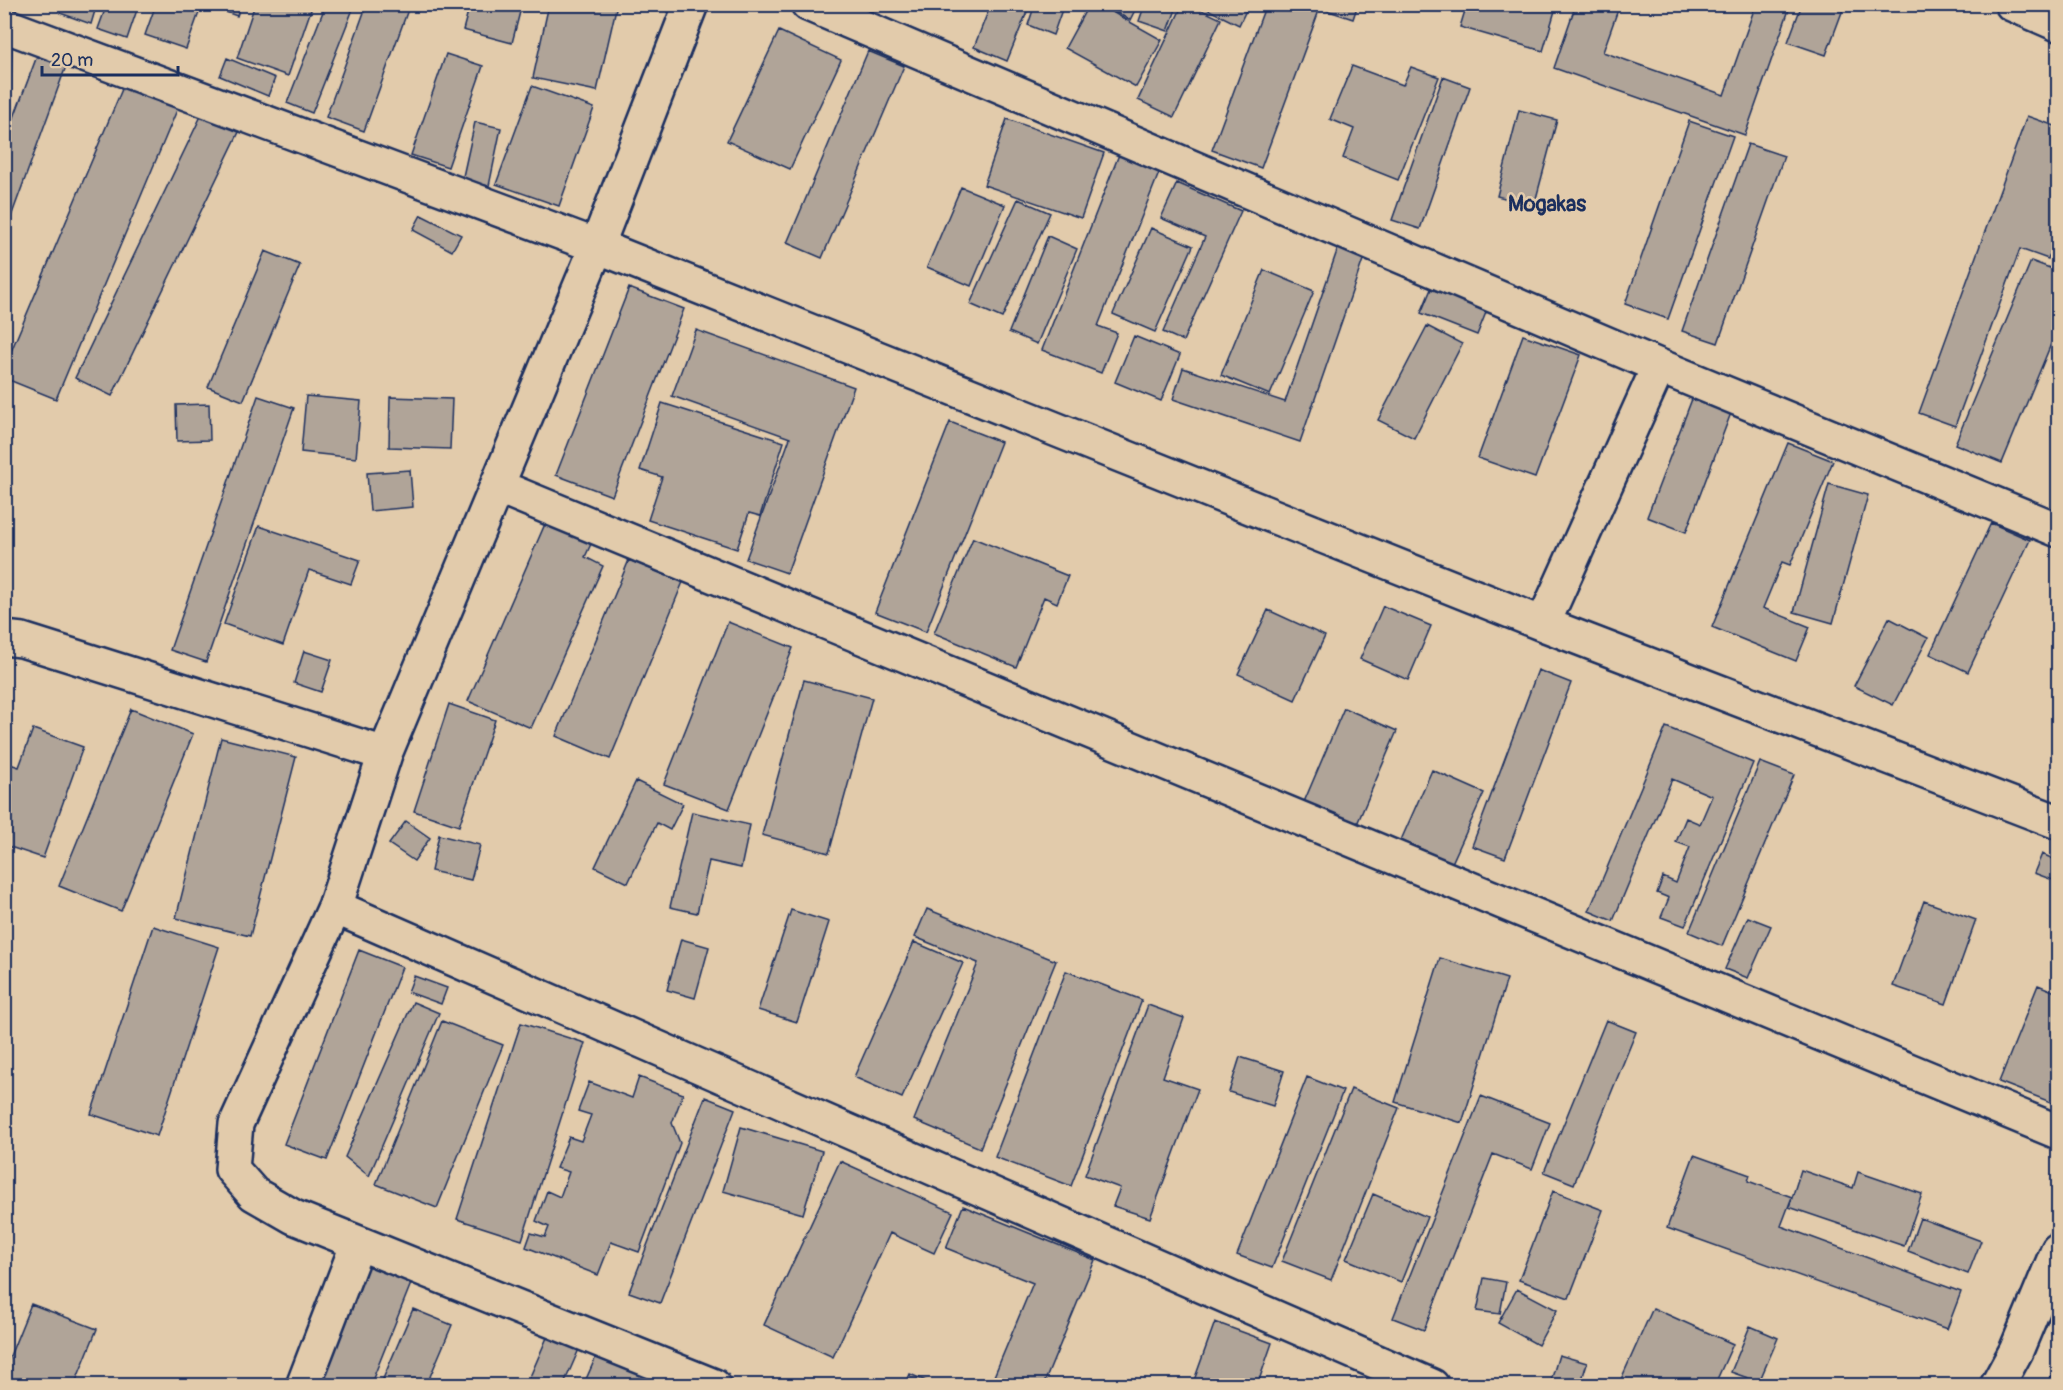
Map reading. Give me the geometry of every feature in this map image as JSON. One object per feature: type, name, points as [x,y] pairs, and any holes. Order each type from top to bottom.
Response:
[{"type":"street","points":[[691,4],[597,246],[386,754],[335,907],[236,1124],[232,1169],[254,1194],[294,1217],[714,1386]]},
{"type":"street","points":[[808,4],[1659,366],[2058,530]]},
{"type":"street","points":[[2012,4],[2058,24]]},
{"type":"street","points":[[4,25],[597,246],[1543,624],[2058,822]]},
{"type":"street","points":[[1543,624],[1659,366]]},
{"type":"street","points":[[497,486],[2058,1132]]},
{"type":"street","points":[[4,638],[22,640],[386,754]]},
{"type":"street","points":[[335,907],[1432,1386]]},
{"type":"street","points":[[303,1386],[358,1243]]},
{"type":"street","points":[[1997,1386],[2016,1351],[2058,1250]]},
{"type":"building","points":[[63,4],[97,4],[91,24],[60,13]]},
{"type":"building","points":[[107,4],[139,4],[127,39],[98,29]]},
{"type":"building","points":[[156,4],[202,4],[186,49],[145,35]]},
{"type":"building","points":[[204,4],[241,4],[237,16]]},
{"type":"building","points":[[255,4],[313,4],[288,76],[237,58]]},
{"type":"building","points":[[326,4],[355,4],[312,113],[287,103]]},
{"type":"building","points":[[367,4],[410,4],[364,131],[326,117]]},
{"type":"building","points":[[470,4],[522,4],[512,43],[463,30]]},
{"type":"building","points":[[549,4],[617,4],[597,91],[533,78]]},
{"type":"building","points":[[991,4],[1023,4],[1029,7],[1007,61],[974,47]]},
{"type":"building","points":[[1035,4],[1064,4],[1053,35],[1028,25]]},
{"type":"building","points":[[1089,4],[1098,4],[1162,40],[1136,87],[1065,48]]},
{"type":"building","points":[[1101,4],[1138,4],[1130,20]]},
{"type":"building","points":[[1145,4],[1178,4],[1168,31],[1139,21]]},
{"type":"building","points":[[1183,4],[1189,4],[1221,19],[1174,117],[1138,100]]},
{"type":"building","points":[[1197,4],[1249,4],[1239,25]]},
{"type":"building","points":[[1266,4],[1358,4],[1353,19],[1320,8],[1261,168],[1212,150]]},
{"type":"building","points":[[1467,4],[1557,4],[1543,51],[1460,27]]},
{"type":"building","points":[[1576,4],[1620,4],[1603,52],[1724,95],[1756,4],[1791,4],[1745,135],[1554,68]]},
{"type":"building","points":[[1802,4],[1845,4],[1826,55],[1788,42]]},
{"type":"building","points":[[779,31],[841,60],[790,169],[727,141]]},
{"type":"building","points":[[4,32],[12,33],[11,91],[4,91]]},
{"type":"building","points":[[40,48],[69,58],[4,236],[4,144]]},
{"type":"building","points":[[868,51],[904,66],[822,258],[787,243]]},
{"type":"building","points":[[446,54],[483,66],[448,167],[411,155]]},
{"type":"building","points":[[227,58],[275,78],[268,96],[220,76]]},
{"type":"building","points":[[1352,66],[1403,85],[1411,67],[1439,77],[1398,180],[1343,158],[1354,129],[1330,119]]},
{"type":"building","points":[[128,75],[182,98],[56,399],[4,378],[4,368]]},
{"type":"building","points":[[1443,77],[1470,87],[1420,229],[1392,220]]},
{"type":"building","points":[[532,86],[594,108],[559,206],[496,184]]},
{"type":"building","points":[[1519,110],[1557,120],[1534,206],[1497,196]]},
{"type":"building","points":[[202,114],[239,132],[112,396],[75,378]]},
{"type":"building","points":[[2027,116],[2058,127],[2058,230],[2048,259],[2020,249],[1955,426],[1919,413]]},
{"type":"building","points":[[1007,119],[1104,153],[1081,218],[984,185]]},
{"type":"building","points":[[1689,121],[1733,136],[1668,319],[1625,304]]},
{"type":"building","points":[[475,122],[501,128],[489,186],[462,181]]},
{"type":"building","points":[[1748,144],[1784,156],[1718,343],[1682,331]]},
{"type":"building","points":[[1120,152],[1161,168],[1098,326],[1117,333],[1101,373],[1042,350]]},
{"type":"building","points":[[1177,183],[1241,211],[1183,341],[1163,332],[1205,237],[1161,218]]},
{"type":"building","points":[[961,187],[1005,205],[971,286],[927,267]]},
{"type":"building","points":[[1018,199],[1050,213],[1002,318],[970,304]]},
{"type":"building","points":[[421,215],[461,235],[452,251],[413,230]]},
{"type":"building","points":[[1151,228],[1193,246],[1155,332],[1113,314]]},
{"type":"building","points":[[1048,236],[1077,249],[1037,344],[1009,332]]},
{"type":"building","points":[[1338,248],[1364,257],[1300,442],[1173,399],[1183,368],[1285,402]]},
{"type":"building","points":[[265,251],[300,265],[243,401],[208,387]]},
{"type":"building","points":[[2031,261],[2058,271],[2058,327],[2002,463],[1955,444]]},
{"type":"building","points":[[1264,270],[1314,291],[1270,395],[1221,375]]},
{"type":"building","points":[[629,288],[684,309],[612,496],[556,475]]},
{"type":"building","points":[[1431,289],[1487,310],[1477,335],[1421,313]]},
{"type":"building","points":[[1427,326],[1462,344],[1414,438],[1378,420]]},
{"type":"building","points":[[696,330],[854,387],[787,573],[746,559],[790,438],[672,396]]},
{"type":"building","points":[[1523,335],[1581,355],[1535,478],[1478,458]]},
{"type":"building","points":[[1134,336],[1180,355],[1161,401],[1115,382]]},
{"type":"building","points":[[258,396],[294,408],[206,662],[170,650]]},
{"type":"building","points":[[306,396],[361,401],[356,458],[301,452]]},
{"type":"building","points":[[390,397],[452,399],[450,449],[389,447]]},
{"type":"building","points":[[1692,399],[1731,413],[1686,532],[1647,517]]},
{"type":"building","points":[[662,403],[784,442],[760,516],[749,513],[737,549],[648,520],[662,477],[640,470]]},
{"type":"building","points":[[209,404],[210,440],[177,441],[176,405]]},
{"type":"building","points":[[950,422],[1001,442],[926,632],[875,612]]},
{"type":"building","points":[[1788,443],[1833,461],[1790,565],[1782,562],[1763,608],[1810,627],[1796,661],[1712,627]]},
{"type":"building","points":[[410,470],[413,507],[370,511],[367,473]]},
{"type":"building","points":[[1829,484],[1868,495],[1833,623],[1794,612]]},
{"type":"building","points":[[1991,523],[2030,540],[1968,672],[1930,654]]},
{"type":"building","points":[[545,524],[591,544],[585,557],[603,566],[531,728],[468,701]]},
{"type":"building","points":[[259,526],[360,560],[351,584],[309,570],[283,645],[224,624]]},
{"type":"building","points":[[973,538],[1068,576],[1057,603],[1044,597],[1016,667],[934,633]]},
{"type":"building","points":[[629,560],[683,582],[610,759],[556,736]]},
{"type":"building","points":[[1383,606],[1431,626],[1408,680],[1360,659]]},
{"type":"building","points":[[1268,610],[1325,636],[1295,700],[1238,674]]},
{"type":"building","points":[[1889,618],[1928,638],[1893,705],[1854,686]]},
{"type":"building","points":[[728,622],[793,648],[729,809],[664,784]]},
{"type":"building","points":[[304,651],[332,660],[321,692],[294,683]]},
{"type":"building","points":[[1538,670],[1571,683],[1505,858],[1472,846]]},
{"type":"building","points":[[804,680],[872,698],[829,853],[762,835]]},
{"type":"building","points":[[449,704],[495,720],[459,826],[414,811]]},
{"type":"building","points":[[1344,708],[1397,731],[1354,831],[1301,809]]},
{"type":"building","points":[[131,709],[193,734],[121,911],[59,886]]},
{"type":"building","points":[[1666,727],[1753,763],[1685,926],[1661,917],[1669,898],[1657,893],[1663,877],[1676,883],[1690,847],[1676,842],[1686,818],[1700,824],[1712,796],[1672,779],[1613,921],[1589,911]]},
{"type":"building","points":[[33,729],[83,747],[43,858],[4,845],[4,762],[19,767]]},
{"type":"building","points":[[221,738],[296,757],[250,936],[176,918]]},
{"type":"building","points":[[1760,762],[1794,775],[1722,946],[1689,932]]},
{"type":"building","points":[[1432,770],[1484,793],[1452,863],[1401,840]]},
{"type":"building","points":[[636,781],[683,804],[670,830],[657,823],[628,883],[595,867]]},
{"type":"building","points":[[692,812],[750,825],[741,868],[709,861],[697,913],[670,907]]},
{"type":"building","points":[[406,821],[430,838],[414,861],[389,844]]},
{"type":"building","points":[[439,835],[480,845],[471,880],[431,871]]},
{"type":"building","points":[[2042,854],[2058,861],[2058,882],[2034,873]]},
{"type":"building","points":[[1924,901],[1976,920],[1946,1004],[1893,986]]},
{"type":"building","points":[[927,909],[1056,961],[980,1148],[914,1120],[978,963],[915,937]]},
{"type":"building","points":[[791,910],[829,922],[797,1022],[758,1010]]},
{"type":"building","points":[[1748,917],[1771,926],[1748,978],[1725,969]]},
{"type":"building","points":[[153,926],[219,947],[157,1136],[91,1114]]},
{"type":"building","points":[[681,939],[709,947],[695,998],[667,990]]},
{"type":"building","points":[[914,942],[963,963],[902,1098],[854,1077]]},
{"type":"building","points":[[359,950],[402,967],[327,1160],[284,1144]]},
{"type":"building","points":[[1440,958],[1507,979],[1462,1123],[1395,1102]]},
{"type":"building","points":[[1066,971],[1142,1000],[1071,1186],[995,1157]]},
{"type":"building","points":[[414,976],[447,988],[441,1004],[408,992]]},
{"type":"building","points":[[2038,985],[2058,993],[2058,1105],[1999,1082]]},
{"type":"building","points":[[413,1002],[439,1013],[369,1176],[345,1157]]},
{"type":"building","points":[[1148,1005],[1184,1018],[1163,1077],[1198,1089],[1150,1218],[1113,1206],[1120,1188],[1085,1175]]},
{"type":"building","points":[[1606,1020],[1636,1032],[1574,1184],[1544,1172]]},
{"type":"building","points":[[442,1021],[503,1045],[437,1208],[376,1184]]},
{"type":"building","points":[[521,1023],[585,1043],[522,1240],[457,1219]]},
{"type":"building","points":[[1240,1057],[1284,1071],[1273,1106],[1229,1092]]},
{"type":"building","points":[[639,1077],[683,1094],[672,1123],[680,1143],[639,1252],[611,1242],[598,1275],[526,1247],[531,1233],[545,1237],[549,1227],[536,1221],[547,1191],[560,1197],[569,1172],[556,1168],[569,1137],[581,1141],[591,1115],[578,1111],[589,1082],[632,1098]]},
{"type":"building","points":[[1307,1077],[1343,1091],[1272,1268],[1237,1255]]},
{"type":"building","points":[[1351,1089],[1399,1108],[1331,1280],[1282,1261]]},
{"type":"building","points":[[1481,1096],[1550,1123],[1532,1169],[1493,1154],[1424,1330],[1393,1318]]},
{"type":"building","points":[[705,1097],[735,1109],[660,1303],[629,1292]]},
{"type":"building","points":[[741,1127],[822,1151],[803,1214],[723,1191]]},
{"type":"building","points":[[1694,1155],[1750,1175],[1748,1181],[1792,1197],[1781,1226],[1961,1292],[1947,1329],[1667,1228]]},
{"type":"building","points":[[840,1161],[953,1212],[934,1253],[890,1233],[833,1357],[764,1325]]},
{"type":"building","points":[[1801,1170],[1853,1188],[1858,1172],[1922,1194],[1904,1246],[1789,1207]]},
{"type":"building","points":[[1553,1191],[1603,1210],[1569,1298],[1519,1280]]},
{"type":"building","points":[[1373,1194],[1427,1217],[1401,1282],[1346,1259]]},
{"type":"building","points":[[963,1206],[1095,1260],[1043,1386],[990,1386],[1033,1283],[946,1248]]},
{"type":"building","points":[[1920,1218],[1981,1241],[1968,1274],[1908,1251]]},
{"type":"building","points":[[372,1254],[416,1271],[370,1386],[319,1386]]},
{"type":"building","points":[[1484,1278],[1506,1282],[1500,1314],[1477,1311]]},
{"type":"building","points":[[1517,1289],[1557,1310],[1538,1345],[1498,1323]]},
{"type":"building","points":[[31,1304],[97,1329],[74,1386],[4,1386],[4,1371]]},
{"type":"building","points":[[1653,1308],[1733,1344],[1714,1386],[1618,1386]]},
{"type":"building","points":[[413,1309],[452,1325],[426,1386],[380,1386]]},
{"type":"building","points":[[1215,1322],[1272,1343],[1257,1386],[1192,1386]]},
{"type":"building","points":[[552,1326],[583,1340],[563,1386],[526,1386]]},
{"type":"building","points":[[1750,1326],[1778,1338],[1759,1382],[1731,1372]]},
{"type":"building","points":[[599,1350],[654,1374],[649,1386],[583,1386]]},
{"type":"building","points":[[1559,1355],[1587,1363],[1580,1386],[1550,1384]]},
{"type":"building","points":[[2058,1364],[2058,1386],[2046,1386]]},
{"type":"building","points":[[910,1374],[937,1386],[905,1386]]},
{"type":"district","name":"Mogakas","points":[[1547,203]]}]
